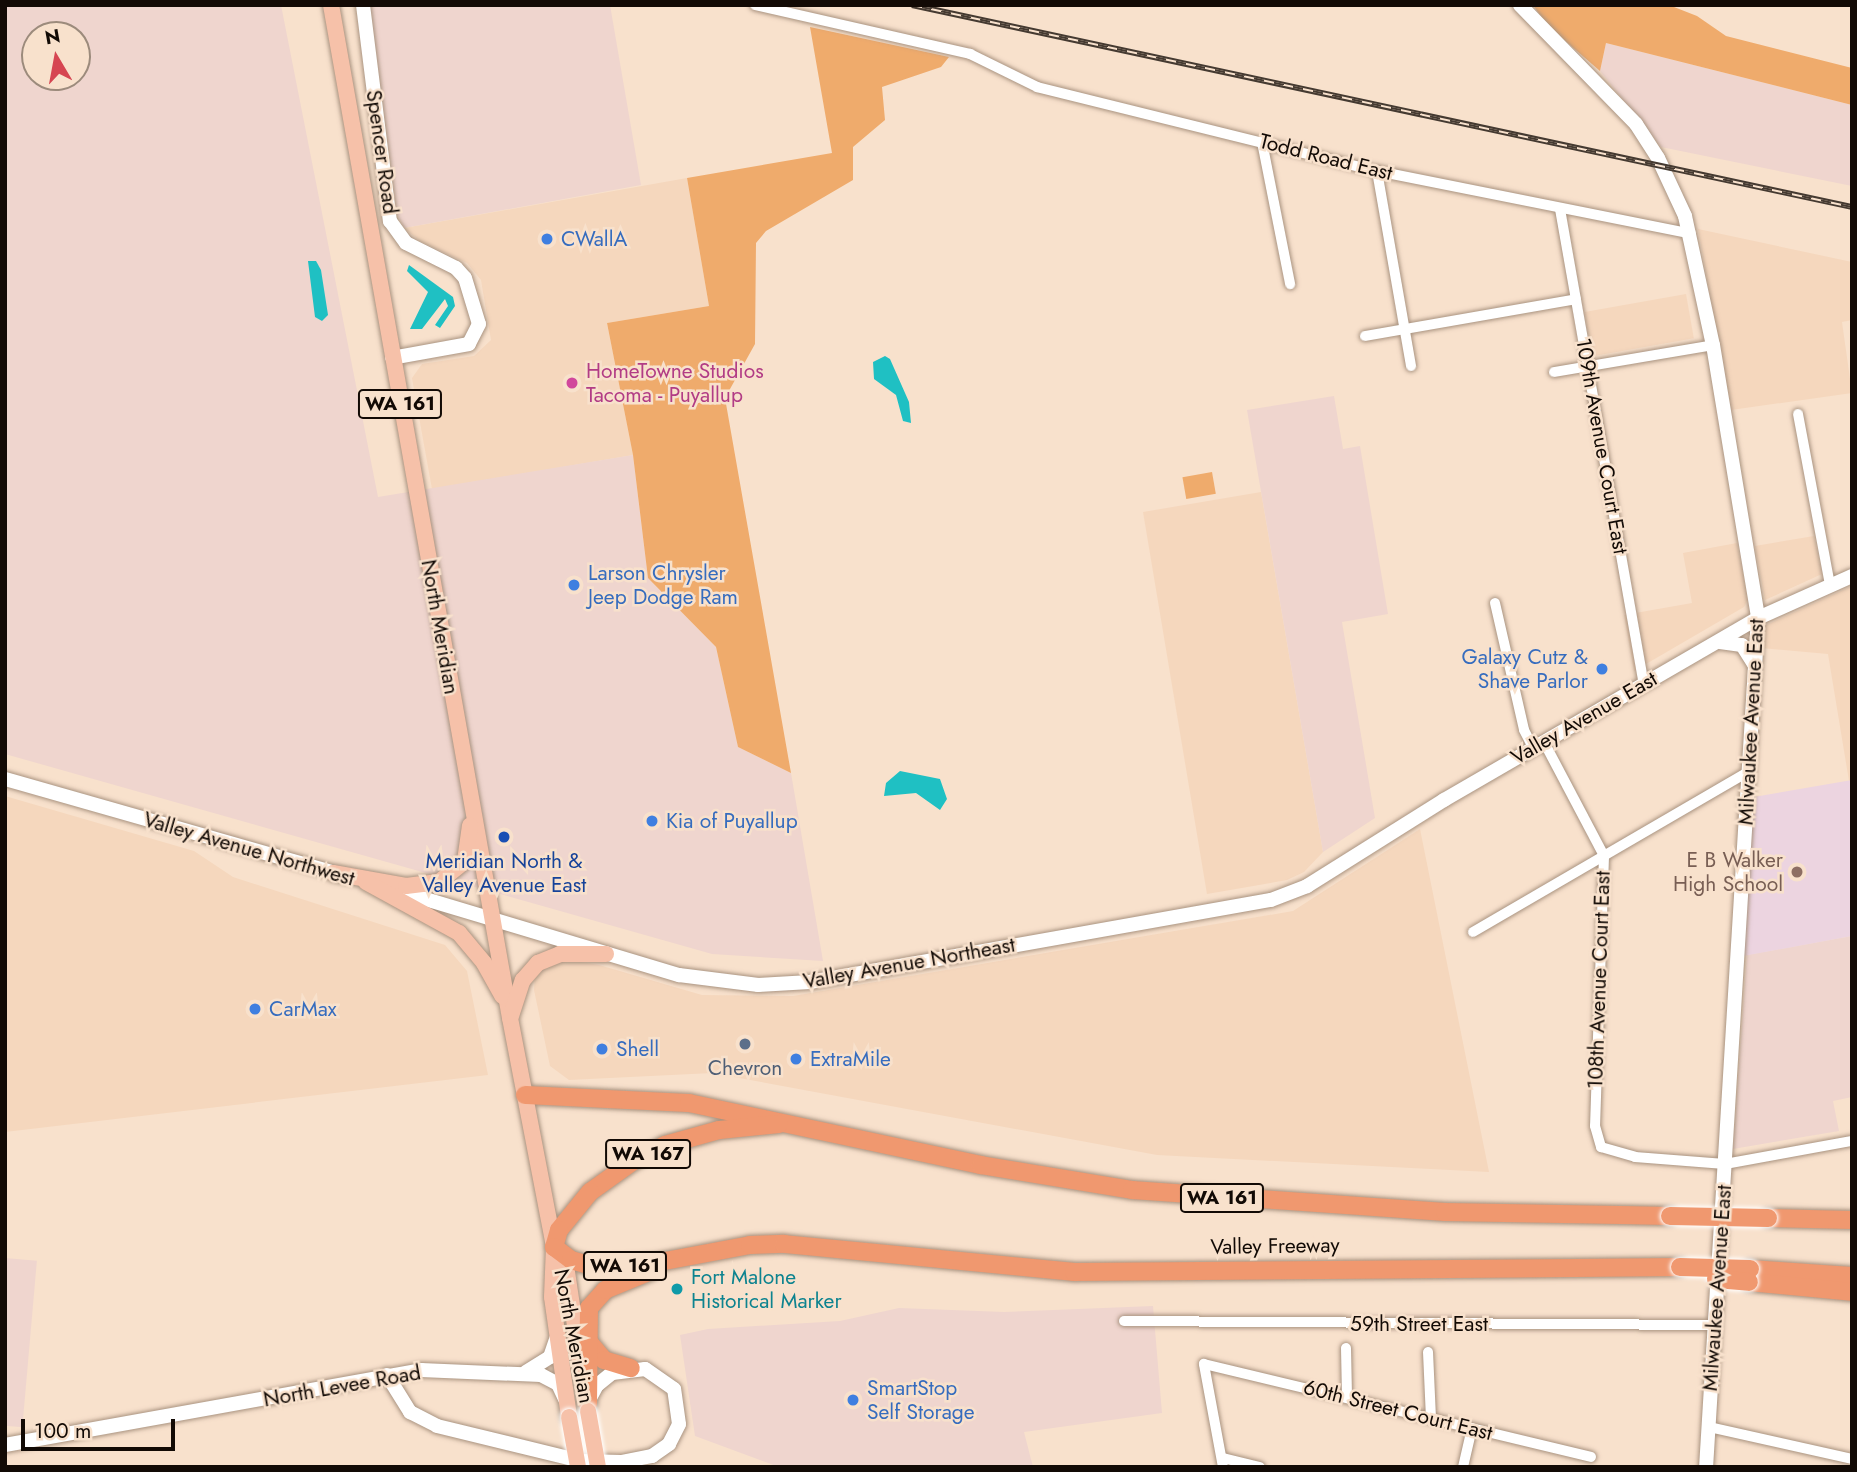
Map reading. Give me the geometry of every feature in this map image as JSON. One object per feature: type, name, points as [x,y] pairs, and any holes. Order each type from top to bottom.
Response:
[{"type":"highway","name":"WA 161","points":[[525,1095],[689,1102],[779,1124]]},
{"type":"highway","name":"Valley Freeway","points":[[779,1124],[1016,1172],[1132,1190],[1445,1212],[1852,1220]]},
{"type":"highway","name":"WA 167","points":[[554,1247],[572,1212],[590,1192],[635,1160],[665,1145],[719,1130],[779,1124]]},
{"type":"highway","name":"Valley Freeway","points":[[700,1255],[784,1244],[1074,1272],[1583,1267],[1749,1276],[1852,1276]]},
{"type":"highway","name":"WA 161","points":[[554,1247],[571,1260],[596,1267],[700,1255]]},
{"type":"highway","points":[[588,1407],[591,1377],[587,1339],[589,1308],[605,1290],[700,1255]]},
{"type":"highway","points":[[1749,1276],[1852,1292]]},
{"type":"highway","points":[[587,1339],[604,1360],[631,1368]]},
{"type":"main road","name":"North Meridian","points":[[331,5],[510,1018],[554,1247],[551,1277],[557,1337],[578,1467]]},
{"type":"main road","points":[[333,873],[405,886],[439,882],[465,861],[472,802]]},
{"type":"main road","points":[[366,882],[459,933],[484,963],[510,1018]]},
{"type":"main road","points":[[510,1018],[523,980],[538,963],[560,954],[606,954]]},
{"type":"main road","name":"North Meridian","points":[[554,1247],[567,1272],[598,1467]]},
{"type":"street","name":"Spencer Road","points":[[363,5],[390,221],[406,243],[456,268],[465,278],[479,324],[469,344],[392,358]]},
{"type":"street","name":"Todd Road East","points":[[755,5],[970,54],[1037,87],[1377,172],[1691,234]]},
{"type":"street","name":"Milwaukee Avenue East","points":[[1520,5],[1636,124],[1674,188],[1691,234],[1713,345],[1758,618],[1706,1467]]},
{"type":"street","points":[[1262,142],[1290,284]]},
{"type":"street","points":[[1377,172],[1411,366]]},
{"type":"street","name":"109th Avenue Court East","points":[[1560,209],[1644,684]]},
{"type":"street","points":[[1364,335],[1576,299]]},
{"type":"street","points":[[1554,372],[1713,345]]},
{"type":"street","points":[[1798,414],[1830,585]]},
{"type":"street","name":"Valley Avenue East","points":[[1324,876],[1539,745],[1758,618],[1852,576]]},
{"type":"street","name":"108th Avenue Court East","points":[[1494,603],[1524,730],[1539,745],[1604,856],[1595,1134],[1601,1147],[1635,1157],[1725,1164]]},
{"type":"street","points":[[1709,646],[1735,641],[1746,649],[1755,666]]},
{"type":"street","points":[[1473,932],[1750,771]]},
{"type":"street","name":"Valley Avenue Northwest","points":[[5,779],[494,918]]},
{"type":"street","name":"Valley Avenue Northeast","points":[[494,918],[691,978],[787,985],[1271,900],[1324,876]]},
{"type":"street","points":[[1725,1164],[1852,1141]]},
{"type":"street","name":"59th Street East","points":[[1124,1321],[1714,1325]]},
{"type":"street","points":[[514,1374],[543,1364],[557,1337]]},
{"type":"street","points":[[1346,1349],[1347,1397]]},
{"type":"street","points":[[1428,1352],[1431,1418]]},
{"type":"street","name":"60th Street Court East","points":[[1223,1462],[1204,1364],[1591,1457]]},
{"type":"street","points":[[387,1375],[404,1405],[437,1426],[602,1463],[652,1456],[677,1432],[681,1410],[670,1384],[652,1371],[631,1368],[605,1378],[588,1407]]},
{"type":"street","name":"North Levee Road","points":[[5,1445],[134,1425],[387,1375],[445,1369],[551,1378],[568,1410]]},
{"type":"street","points":[[1709,1427],[1852,1459]]},
{"type":"street","points":[[1463,1467],[1472,1428]]},
{"type":"street","points":[[1223,1462],[1260,1467]]},
{"type":"shaded area","points":[[5,5],[281,5],[378,497],[633,455],[648,578],[716,647],[738,747],[791,773],[823,961],[712,954],[5,754]]},
{"type":"shaded area","points":[[370,5],[610,5],[641,185],[404,228],[397,214]]},
{"type":"shaded area","points":[[1533,5],[1674,7],[1697,16],[1726,36],[1852,68],[1852,105],[1606,43],[1600,71],[1547,25]]},
{"type":"shaded area","points":[[810,27],[949,57],[941,67],[882,87],[885,120],[853,147],[853,180],[766,231],[756,243],[755,344],[725,398],[791,773],[738,747],[716,647],[648,578],[633,455],[607,323],[709,306],[687,178],[832,153]]},
{"type":"shaded area","points":[[1606,43],[1852,105],[1852,186],[1661,147],[1600,71]]},
{"type":"shaded area","points":[[687,178],[709,306],[607,323],[633,455],[432,489],[412,378],[422,364],[474,356],[491,340],[481,280],[467,263],[420,241],[404,228]]},
{"type":"shaded area","points":[[1698,229],[1852,262],[1852,320],[1842,322],[1852,393],[1731,410]]},
{"type":"shaded area","points":[[1686,294],[1694,338],[1592,356],[1585,312]]},
{"type":"shaded area","points":[[1334,396],[1343,449],[1360,446],[1388,614],[1342,622],[1375,818],[1323,852],[1247,410]]},
{"type":"shaded area","points":[[1212,472],[1216,494],[1186,499],[1182,477]]},
{"type":"shaded area","points":[[1261,492],[1323,852],[1304,872],[1287,880],[1207,894],[1143,512]]},
{"type":"shaded area","points":[[1814,536],[1822,574],[1765,600],[1755,546]]},
{"type":"shaded area","points":[[1737,543],[1748,599],[1744,607],[1634,671],[1624,615],[1692,603],[1683,553]]},
{"type":"shaded area","points":[[1852,586],[1852,780],[1849,781],[1828,654],[1761,648],[1762,627]]},
{"type":"shaded area","name":"E B Walker High School","points":[[1852,780],[1852,936],[1738,957],[1748,798]]},
{"type":"shaded area","points":[[5,796],[194,851],[233,877],[445,945],[467,971],[488,1075],[5,1132]]},
{"type":"shaded area","points":[[1420,829],[1489,1172],[1157,1155],[712,1073],[569,1080],[550,1066],[534,990],[535,974],[545,966],[570,960],[599,965],[702,995],[793,996],[1293,911]]},
{"type":"shaded area","points":[[1852,936],[1852,1097],[1833,1101],[1839,1131],[1733,1149],[1747,955]]},
{"type":"shaded area","points":[[5,1258],[37,1261],[22,1427],[5,1426]]},
{"type":"shaded area","name":"SmartStop Self Storage","points":[[1153,1306],[1162,1413],[1024,1432],[1033,1467],[779,1467],[695,1436],[680,1335],[708,1329],[840,1321],[899,1308],[1004,1312]]},
{"type":"water","points":[[308,261],[316,261],[321,270],[328,315],[322,321],[315,317]]},
{"type":"water","points":[[409,265],[453,297],[455,306],[440,328],[435,325],[448,306],[445,299],[422,329],[410,329],[428,292],[407,271]]},
{"type":"water","points":[[885,356],[890,359],[909,402],[911,423],[903,421],[896,395],[874,379],[873,362]]},
{"type":"water","points":[[900,771],[940,779],[947,799],[940,810],[916,793],[884,796],[886,783]]},
{"type":"railway","points":[[912,5],[1852,207]]},
{"type":"place","name":"CWallA","points":[[547,239]]},
{"type":"place","name":"HomeTowne Studios Tacoma - Puyallup","points":[[572,383]]},
{"type":"place","name":"Larson Chrysler Jeep Dodge Ram","points":[[574,585]]},
{"type":"place","name":"Galaxy Cutz & Shave Parlor","points":[[1602,669]]},
{"type":"place","name":"Kia of Puyallup","points":[[652,821]]},
{"type":"place","name":"Meridian North & Valley Avenue East","points":[[504,837]]},
{"type":"place","name":"E B Walker High School","points":[[1797,872]]},
{"type":"place","name":"CarMax","points":[[255,1009]]},
{"type":"place","name":"Chevron","points":[[745,1044]]},
{"type":"place","name":"Shell","points":[[602,1049]]},
{"type":"place","name":"ExtraMile","points":[[796,1059]]},
{"type":"place","name":"Fort Malone Historical Marker","points":[[677,1289]]},
{"type":"place","name":"SmartStop Self Storage","points":[[853,1400]]}]
